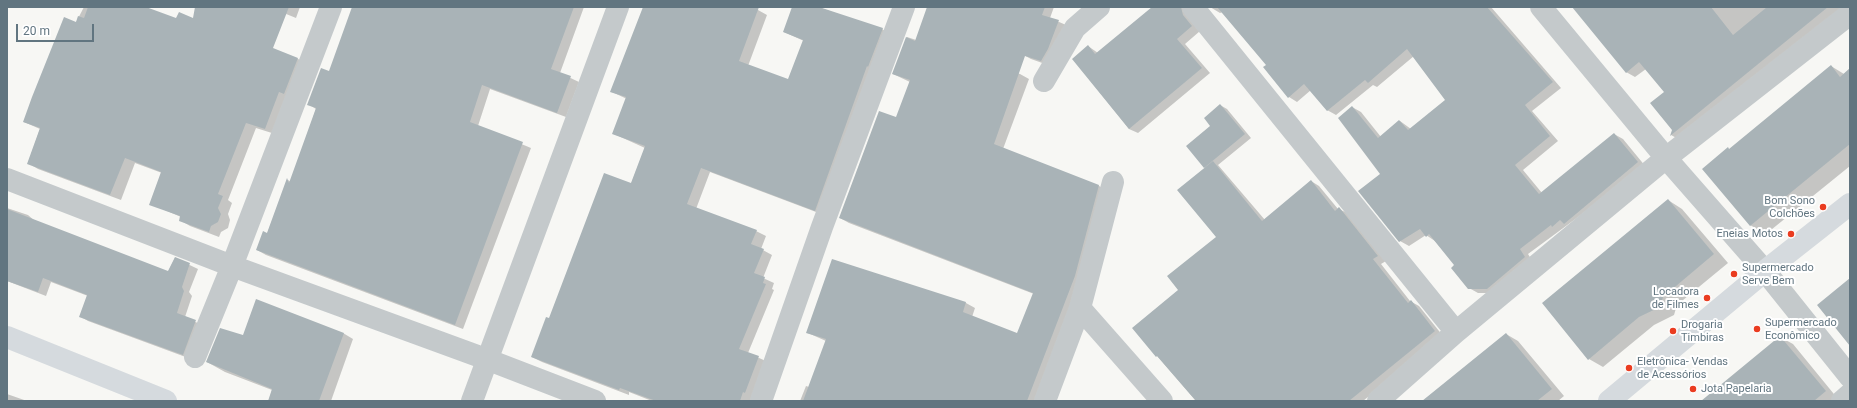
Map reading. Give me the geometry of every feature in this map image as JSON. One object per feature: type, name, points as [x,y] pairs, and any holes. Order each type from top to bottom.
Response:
[{"type":"street","points":[[195,357],[232,266],[331,7]]},
{"type":"street","points":[[472,401],[486,359],[618,7]]},
{"type":"street","points":[[1044,81],[1075,28],[1099,7]]},
{"type":"street","points":[[1193,7],[1456,332]]},
{"type":"street","points":[[1541,7],[1666,158],[1765,271],[1850,376]]},
{"type":"street","points":[[761,401],[822,227],[902,8]]},
{"type":"street","points":[[1378,401],[1456,332],[1666,158],[1850,14]]},
{"type":"street","points":[[7,179],[232,266],[486,359],[595,401]]},
{"type":"street","points":[[1045,401],[1080,308],[1113,182]]},
{"type":"street","points":[[1609,401],[1765,271],[1850,204]]},
{"type":"street","points":[[1080,308],[1162,401]]},
{"type":"street","points":[[7,337],[166,401]]},
{"type":"street","points":[[1842,401],[1850,394]]},
{"type":"building","points":[[88,7],[146,7],[176,18],[179,12],[193,18],[195,7],[289,7],[273,48],[298,58],[284,94],[279,92],[265,129],[246,123],[218,194],[223,196],[218,208],[221,214],[218,222],[211,226],[209,232],[179,221],[180,216],[149,205],[161,172],[125,158],[110,195],[27,164],[40,128],[23,122],[32,97],[64,17],[76,22],[78,16],[84,18]]},
{"type":"building","points":[[352,7],[574,7],[551,69],[571,76],[557,113],[482,85],[470,122],[523,142],[455,325],[256,250],[263,231],[267,233],[287,178],[289,183],[316,108],[307,105],[321,68],[329,71]]},
{"type":"building","points":[[643,7],[759,7],[739,61],[788,79],[803,40],[783,32],[792,7],[819,7],[883,28],[868,67],[867,66],[815,211],[701,168],[687,204],[757,230],[751,244],[764,249],[754,273],[765,277],[763,283],[766,284],[739,349],[759,356],[745,393],[743,392],[740,401],[656,401],[620,388],[619,390],[531,357],[546,317],[549,318],[604,173],[631,183],[645,146],[612,134],[626,97],[610,92]]},
{"type":"building","points":[[927,7],[1045,7],[1042,15],[1059,20],[1048,49],[1041,61],[1025,56],[994,144],[1099,185],[1075,276],[1027,401],[803,401],[826,339],[806,333],[832,259],[966,302],[963,312],[1017,333],[1033,293],[839,218],[879,111],[896,117],[910,80],[892,74],[906,37],[915,41]]},
{"type":"building","points":[[1152,7],[1181,7],[1183,15],[1192,26],[1177,39],[1202,68],[1129,129],[1072,59],[1088,45],[1095,54]]},
{"type":"building","points":[[1217,7],[1487,7],[1553,82],[1525,105],[1550,136],[1515,165],[1539,194],[1614,133],[1638,162],[1564,224],[1560,220],[1552,227],[1551,225],[1520,249],[1525,257],[1487,289],[1468,289],[1451,268],[1454,265],[1429,234],[1426,237],[1420,229],[1399,242],[1358,191],[1380,174],[1338,118],[1352,106],[1378,138],[1399,120],[1408,130],[1445,100],[1407,49],[1368,83],[1365,80],[1327,111],[1304,84],[1288,98],[1263,67],[1266,65]]},
{"type":"building","points":[[1572,7],[1711,7],[1733,35],[1767,7],[1828,7],[1670,136],[1672,130],[1650,103],[1664,92],[1639,62],[1626,73]]},
{"type":"building","points":[[1831,65],[1840,77],[1850,68],[1850,144],[1750,226],[1702,169],[1728,147],[1729,149]]},
{"type":"building","points":[[1220,104],[1245,134],[1204,168],[1186,146],[1210,126],[1204,118]]},
{"type":"building","points":[[1213,161],[1262,221],[1311,180],[1335,211],[1339,207],[1378,256],[1373,259],[1408,303],[1411,300],[1435,331],[1349,401],[1196,401],[1132,328],[1178,290],[1167,276],[1216,237],[1177,190]]},
{"type":"building","points":[[1668,199],[1714,254],[1663,297],[1660,307],[1639,317],[1588,360],[1542,303]]},
{"type":"building","points":[[7,209],[168,271],[175,257],[190,263],[182,287],[184,291],[177,313],[196,320],[183,355],[79,317],[87,295],[43,278],[38,292],[7,281]]},
{"type":"building","points":[[1850,278],[1850,346],[1817,305]]},
{"type":"building","points":[[256,299],[344,333],[319,401],[268,401],[272,389],[206,362],[220,328],[243,335]]},
{"type":"building","points":[[1506,333],[1552,389],[1537,401],[1422,401]]},
{"type":"building","points":[[1780,336],[1826,391],[1814,401],[1701,401]]},
{"type":"place","name":"Bom Sono Colchões","points":[[1823,207]]},
{"type":"place","name":"Eneias Motos","points":[[1791,234]]},
{"type":"place","name":"Supermercado Serve Bem","points":[[1734,274]]},
{"type":"place","name":"Locadora de Filmes","points":[[1707,298]]},
{"type":"place","name":"Supermercado Econômico","points":[[1757,329]]},
{"type":"place","name":"Drogaria Timbiras","points":[[1673,331]]},
{"type":"place","name":"Eletrônica- Vendas de Acessórios","points":[[1629,368]]},
{"type":"place","name":"Jota Papelaria","points":[[1693,389]]}]
